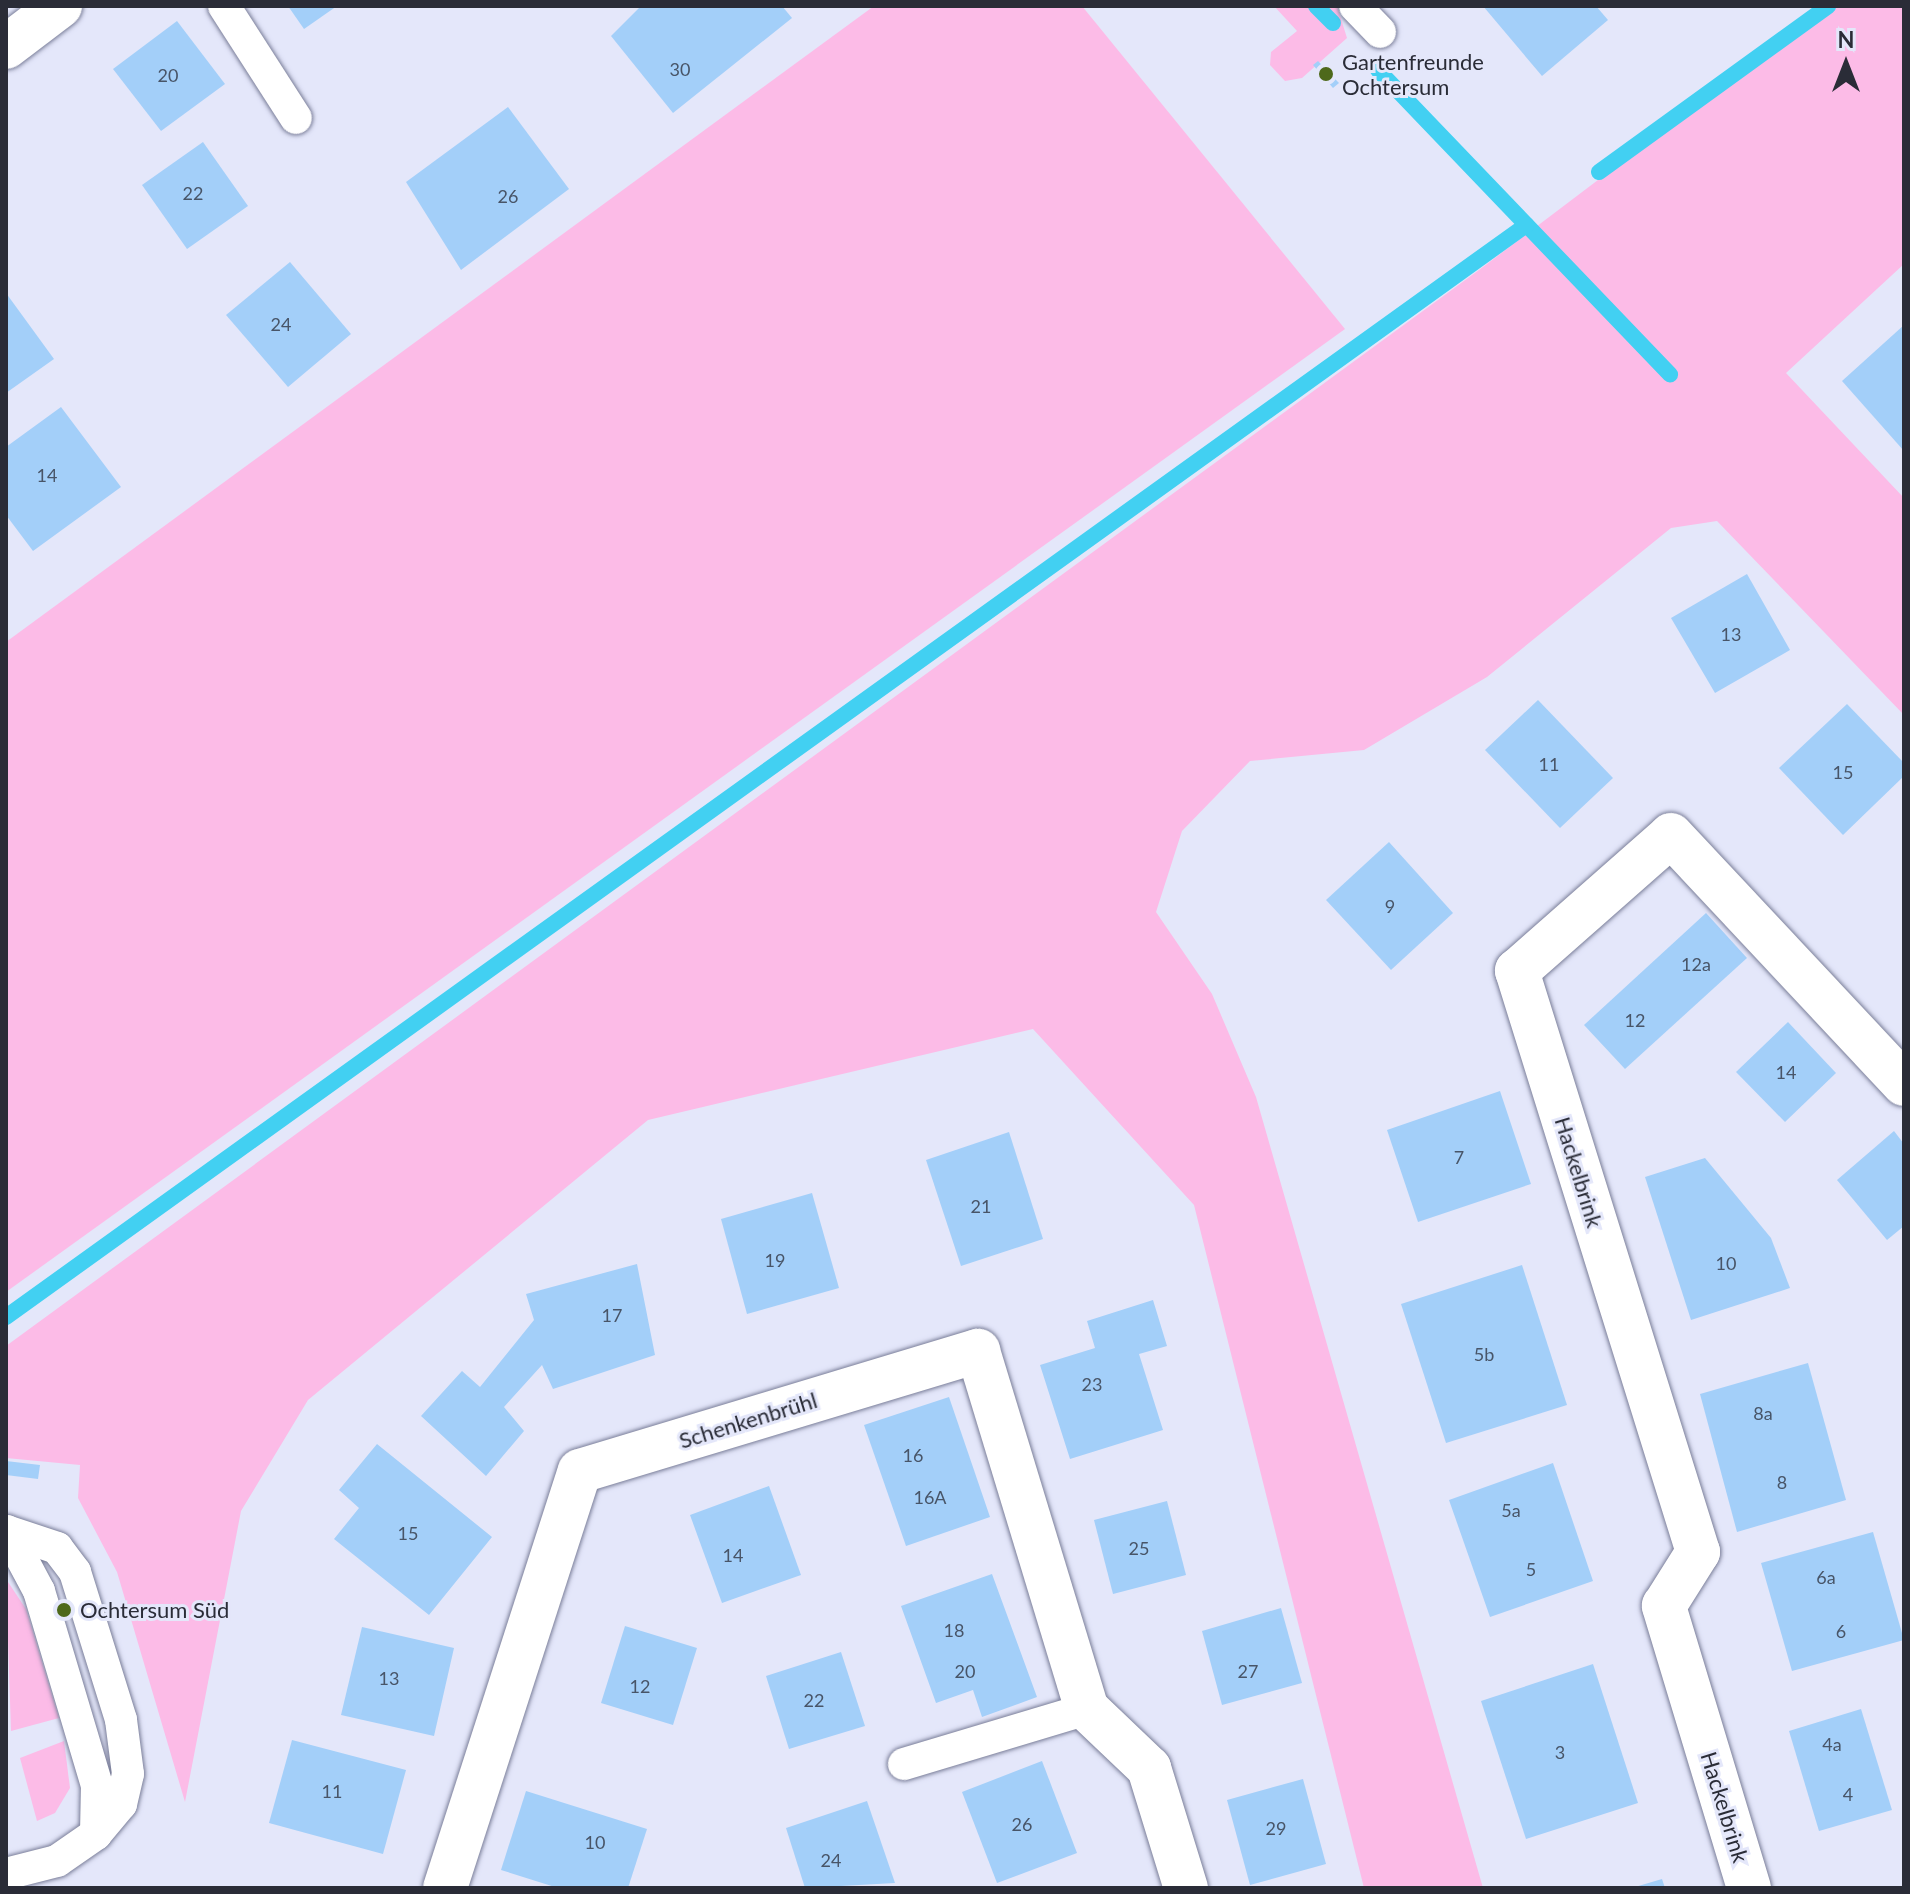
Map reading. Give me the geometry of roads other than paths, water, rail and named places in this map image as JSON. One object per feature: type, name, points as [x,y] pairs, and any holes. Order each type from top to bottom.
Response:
[{"type":"street","points":[[6,47],[60,6]]},
{"type":"street","name":"Hackelbrink","points":[[1749,1888],[1664,1606],[1698,1552],[1517,971],[1671,835],[1904,1084]]},
{"type":"street","name":"Schenkenbrühl","points":[[445,1888],[580,1471],[978,1351],[1087,1709],[1149,1768],[1186,1888]]},
{"type":"lane","points":[[224,6],[296,118]]},
{"type":"lane","points":[[1355,6],[1380,32]]},
{"type":"lane","points":[[6,1531],[46,1542],[68,1560],[121,1720],[128,1784],[96,1834],[57,1861],[6,1874]]},
{"type":"lane","points":[[904,1764],[1087,1709]]},
{"type":"waterway","points":[[1316,6],[1333,23]]},
{"type":"waterway","points":[[1599,172],[1828,6]]},
{"type":"waterway","points":[[1378,70],[1670,374]]},
{"type":"waterway","points":[[6,1317],[1526,225]]},
{"type":"place","name":"Gartenfreunde Ochtersum","points":[[1326,74]]},
{"type":"place","name":"Ochtersum Süd","points":[[64,1610]]}]
